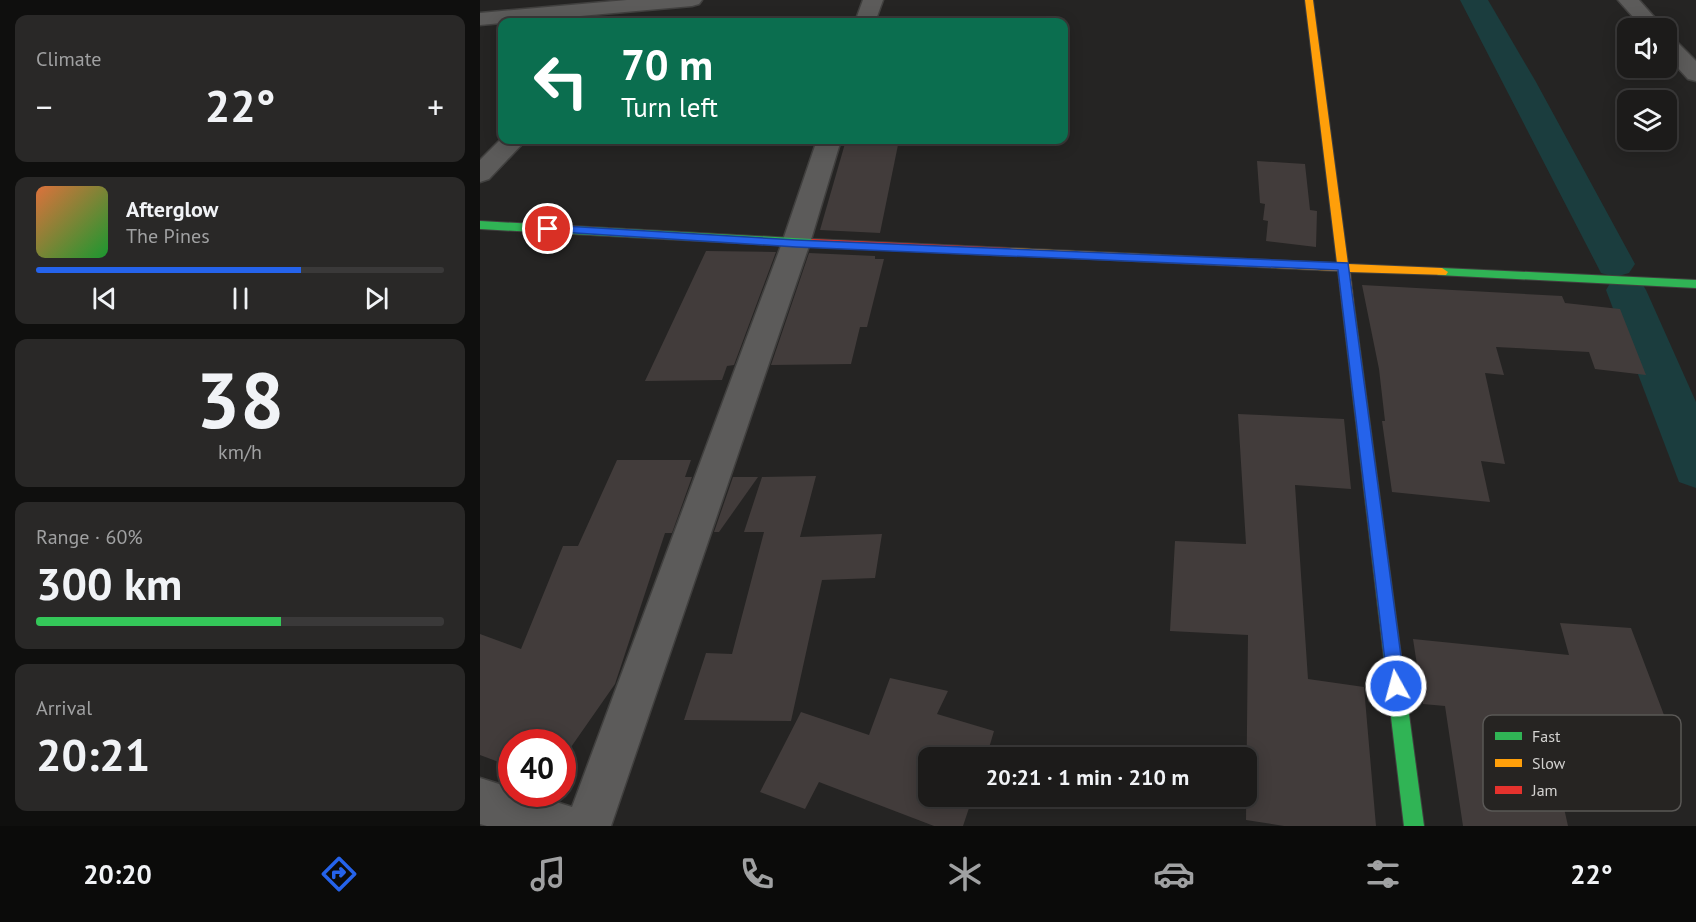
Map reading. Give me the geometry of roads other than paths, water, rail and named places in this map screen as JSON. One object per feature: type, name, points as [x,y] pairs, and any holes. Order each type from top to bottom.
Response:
[{"type":"street","points":[[480,19],[692,0]]},
{"type":"street","points":[[867,18],[873,0]]},
{"type":"street","points":[[1309,0],[1414,826]]},
{"type":"street","points":[[1628,0],[1645,18]]},
{"type":"street","points":[[634,18],[650,2]]},
{"type":"street","points":[[1677,54],[1696,74]]},
{"type":"street","points":[[480,174],[510,144]]},
{"type":"street","points":[[588,826],[796,243],[828,144]]},
{"type":"street","points":[[480,225],[796,243],[1344,266],[1696,284]]},
{"type":"street","points":[[480,801],[560,826]]},
{"type":"waterway","points":[[1474,0],[1520,82],[1615,264]]},
{"type":"waterway","points":[[1626,290],[1675,407],[1696,467]]}]
